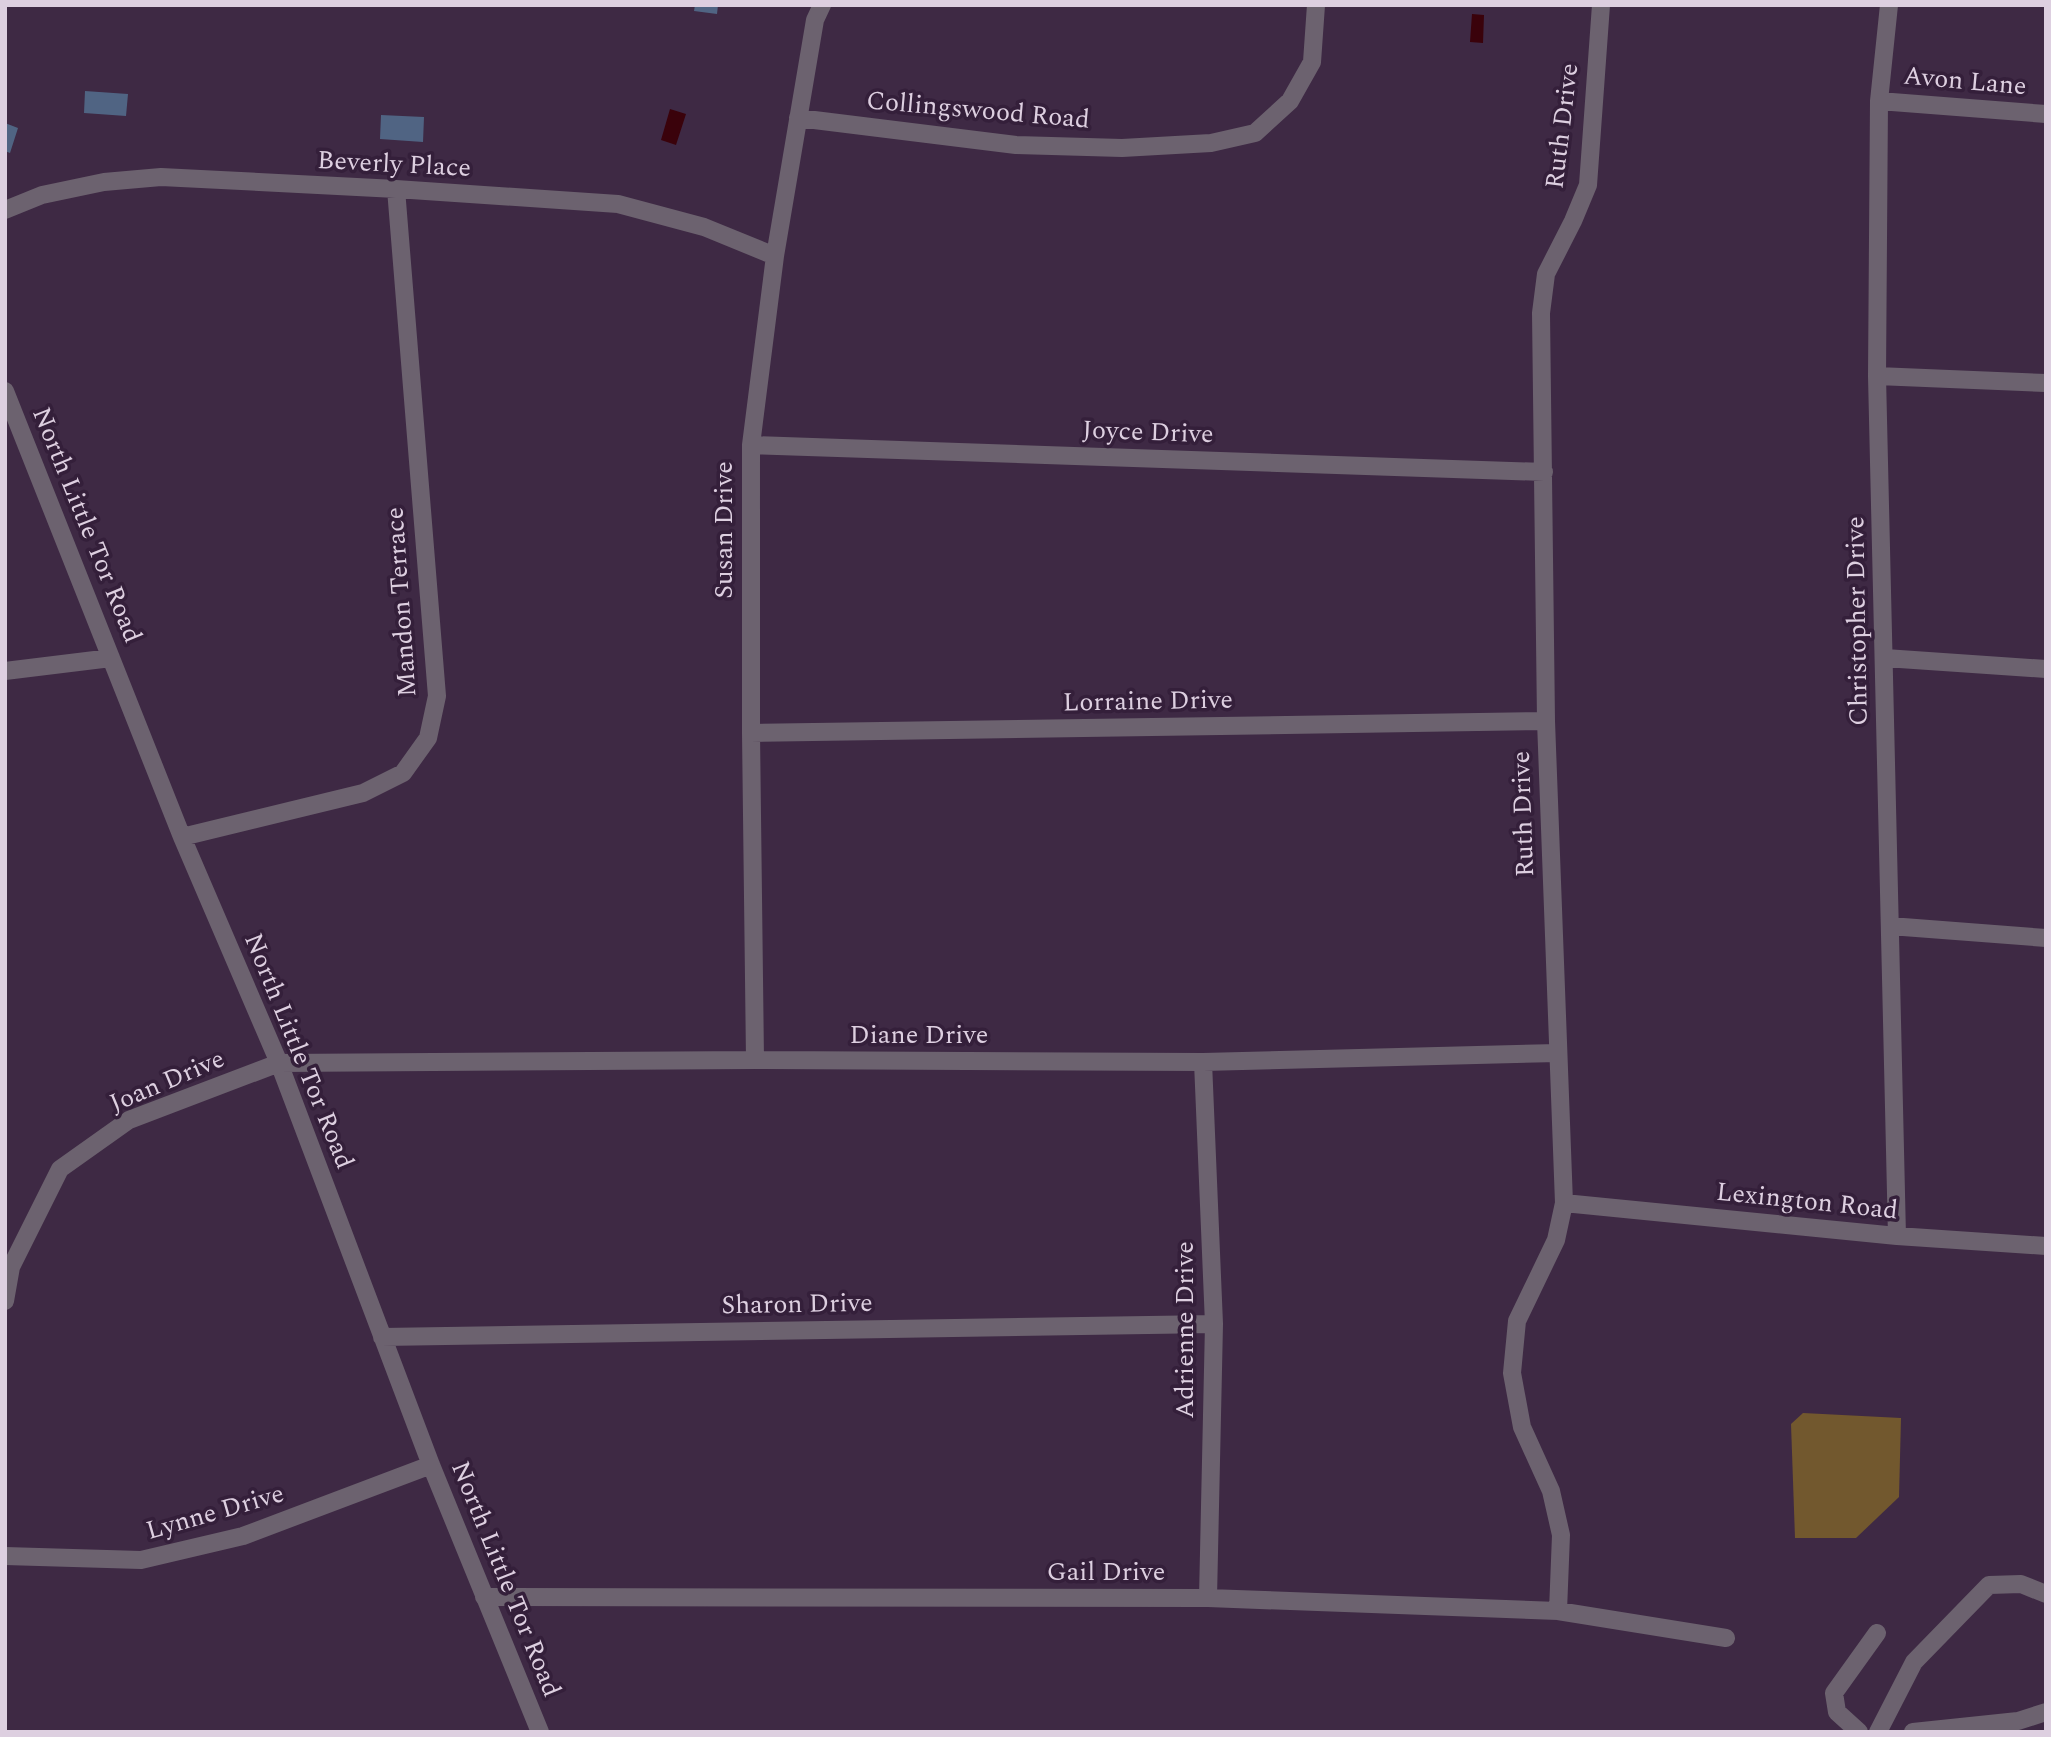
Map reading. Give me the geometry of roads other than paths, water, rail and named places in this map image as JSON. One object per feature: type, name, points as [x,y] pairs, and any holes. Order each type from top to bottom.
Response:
[{"type":"street","name":"Susan Drive","points":[[755,1060],[751,445],[775,256],[816,20],[822,5]]},
{"type":"street","name":"Collingswood Road","points":[[798,118],[1016,145],[1122,148],[1210,143],[1255,133],[1290,101],[1312,61],[1316,5]]},
{"type":"street","name":"Ruth Drive","points":[[1558,1611],[1561,1535],[1551,1491],[1522,1427],[1512,1373],[1517,1321],[1556,1240],[1564,1203],[1546,721],[1542,300],[1546,274],[1588,185],[1601,5]]},
{"type":"street","name":"Christopher Drive","points":[[1889,5],[1879,101],[1877,376],[1897,1236]]},
{"type":"street","name":"Avon Lane","points":[[1879,101],[2046,114]]},
{"type":"street","name":"Beverly Place","points":[[5,210],[42,195],[104,182],[161,177],[396,189],[618,204],[704,227],[775,256]]},
{"type":"street","name":"Mandon Terrace","points":[[182,837],[363,793],[403,773],[428,738],[438,696],[396,189]]},
{"type":"street","points":[[1877,376],[2046,383]]},
{"type":"street","name":"North Little Tor Road","points":[[5,391],[182,837],[279,1063],[431,1465],[540,1732]]},
{"type":"street","name":"Joyce Drive","points":[[751,445],[1544,472]]},
{"type":"street","points":[[5,671],[111,658]]},
{"type":"street","points":[[1885,658],[2046,669]]},
{"type":"street","name":"Lorraine Drive","points":[[751,733],[1546,721]]},
{"type":"street","points":[[1890,926],[2046,938]]},
{"type":"street","name":"Diane Drive","points":[[279,1063],[755,1060],[1203,1062],[1558,1053]]},
{"type":"street","name":"Adrienne Drive","points":[[1203,1062],[1214,1324],[1208,1598]]},
{"type":"street","name":"Joan Drive","points":[[5,1301],[11,1267],[60,1169],[129,1120],[279,1063]]},
{"type":"street","name":"Lexington Road","points":[[1564,1203],[1897,1236],[2046,1246]]},
{"type":"street","name":"Sharon Drive","points":[[382,1337],[1214,1324]]},
{"type":"street","name":"Lynne Drive","points":[[5,1556],[141,1560],[243,1536],[431,1465]]},
{"type":"street","points":[[1878,1732],[1914,1662],[1989,1585],[2021,1584],[2046,1594]]},
{"type":"street","name":"Gail Drive","points":[[484,1597],[1208,1598],[1558,1611],[1726,1638]]},
{"type":"street","points":[[1859,1732],[1837,1712],[1834,1693],[1877,1633]]},
{"type":"street","points":[[1913,1732],[2018,1721],[2046,1712]]}]
